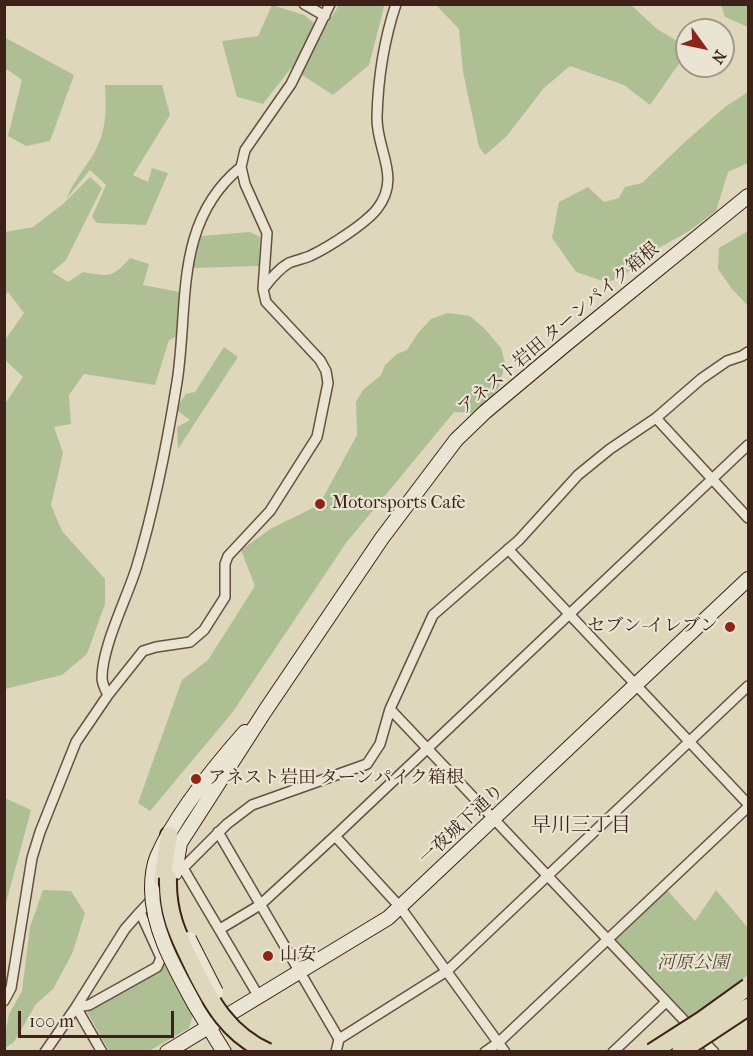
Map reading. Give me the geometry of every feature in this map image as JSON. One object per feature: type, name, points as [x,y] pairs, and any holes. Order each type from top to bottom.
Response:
[{"type":"highway","points":[[174,839],[165,921],[206,1007],[224,1030],[253,1052]]},
{"type":"highway","points":[[168,878],[168,902],[174,926],[210,1001],[236,1031],[254,1045],[268,1052]]},
{"type":"highway","points":[[652,1052],[748,987]]},
{"type":"highway","points":[[680,1052],[748,1007]]},
{"type":"street","points":[[304,4],[325,16]]},
{"type":"street","points":[[4,1002],[11,988],[32,858],[76,742],[108,695],[143,651],[190,642],[204,630],[225,597],[225,564],[228,556],[270,511],[317,437],[327,390],[326,371],[320,360],[266,302],[263,289],[267,233],[245,184],[241,167],[245,150],[291,84],[330,4]]},
{"type":"street","points":[[263,289],[288,263],[312,255],[361,224],[379,207],[382,201],[389,177],[378,134],[377,115],[381,67],[396,4]]},
{"type":"street","points":[[108,695],[103,685],[103,670],[117,621],[136,569],[170,425],[179,363],[185,275],[201,216],[207,205],[241,167]]},
{"type":"street","name":"アネスト岩田 ターンパイク箱根","points":[[174,839],[211,772],[265,711],[323,623],[456,440],[485,412],[565,345],[748,196]]},
{"type":"street","points":[[45,1052],[125,929],[168,878],[218,832],[252,805],[367,764],[380,744],[390,710],[433,615],[508,549],[578,475],[610,449],[656,418],[701,379],[727,361],[746,357]]},
{"type":"street","points":[[656,418],[748,518]]},
{"type":"street","points":[[220,929],[260,904],[335,836],[748,446]]},
{"type":"street","points":[[484,1052],[498,1042],[609,939],[748,806],[508,549]]},
{"type":"street","name":"一夜城下通り","points":[[166,1052],[370,930],[400,908],[748,579]]},
{"type":"street","points":[[339,1039],[447,971],[748,687]]},
{"type":"street","points":[[390,710],[714,1052]]},
{"type":"street","points":[[218,832],[339,1039],[336,1052]]},
{"type":"street","points":[[335,836],[400,908],[505,1052]]},
{"type":"street","points":[[168,878],[220,929],[259,997]]},
{"type":"street","points":[[168,878],[181,918],[216,992],[230,1014]]},
{"type":"street","points":[[168,878],[152,904],[157,922],[195,1005],[224,1052]]},
{"type":"street","points":[[76,1007],[88,1005],[157,967],[161,958],[140,912]]},
{"type":"street","points":[[613,1052],[666,1002]]},
{"type":"street","points":[[76,1007],[102,1052]]},
{"type":"green space","points":[[272,5],[304,15],[323,30],[339,5],[382,5],[384,7],[369,65],[333,95],[291,68],[263,104],[237,97],[222,41],[258,36]]},
{"type":"green space","points":[[436,5],[631,5],[657,29],[675,40],[675,69],[650,105],[624,85],[570,66],[544,88],[506,137],[485,155],[479,147],[463,72],[459,29]]},
{"type":"green space","points":[[721,5],[748,5],[748,27],[735,21],[735,18],[725,17]]},
{"type":"green space","points":[[4,37],[74,75],[50,141],[26,146],[8,136],[22,80],[5,70]]},
{"type":"green space","points":[[105,85],[162,85],[170,115],[133,175],[148,182],[152,168],[168,173],[146,225],[97,223],[92,217],[106,185],[90,170],[67,198],[101,138],[105,115]]},
{"type":"green space","points":[[748,92],[748,163],[728,172],[716,211],[689,231],[657,249],[619,279],[606,282],[576,272],[552,238],[559,202],[588,187],[604,202],[619,198],[625,187],[642,183],[725,107]]},
{"type":"green space","points":[[90,177],[102,188],[66,260],[52,272],[68,282],[83,272],[99,275],[114,273],[130,258],[149,264],[143,285],[185,293],[181,334],[169,340],[155,385],[84,374],[69,395],[71,424],[54,427],[63,453],[51,505],[62,531],[105,579],[105,604],[87,654],[62,675],[5,689],[5,404],[23,377],[5,360],[5,340],[24,313],[8,292],[5,295],[5,232],[33,227],[63,204]]},
{"type":"green space","points":[[748,231],[748,306],[718,269],[719,248]]},
{"type":"green space","points":[[250,232],[260,237],[259,266],[193,268],[201,236]]},
{"type":"green space","points":[[447,313],[470,316],[501,348],[505,363],[499,387],[485,405],[472,413],[454,412],[346,543],[232,713],[150,811],[138,803],[182,680],[208,660],[255,586],[241,550],[272,528],[319,505],[357,435],[356,402],[363,390],[381,375],[385,365],[397,354],[407,350],[431,319]]},
{"type":"green space","points":[[224,347],[238,357],[178,449],[177,427],[190,420],[175,409],[186,394],[195,392]]},
{"type":"green space","points":[[5,798],[31,810],[5,907]]},
{"type":"green space","points":[[43,890],[71,891],[85,913],[72,954],[53,989],[36,1004],[14,1042],[5,1048],[9,1014],[22,991],[30,927]]},
{"type":"green space","name":"河原公園","points":[[667,890],[695,921],[716,890],[748,928],[748,975],[688,1019],[615,939]]},
{"type":"green space","points":[[168,964],[194,1012],[189,1028],[149,1051],[110,1052],[87,1012]]},
{"type":"place","name":"Motorsports Cafe","points":[[320,504]]},
{"type":"place","name":"セブン-イレブン","points":[[730,627]]},
{"type":"place","name":"アネスト岩田 ターンパイク箱根","points":[[196,779]]},
{"type":"place","name":"山安","points":[[268,956]]},
{"type":"district","name":"早川三丁目","points":[[581,826]]}]
